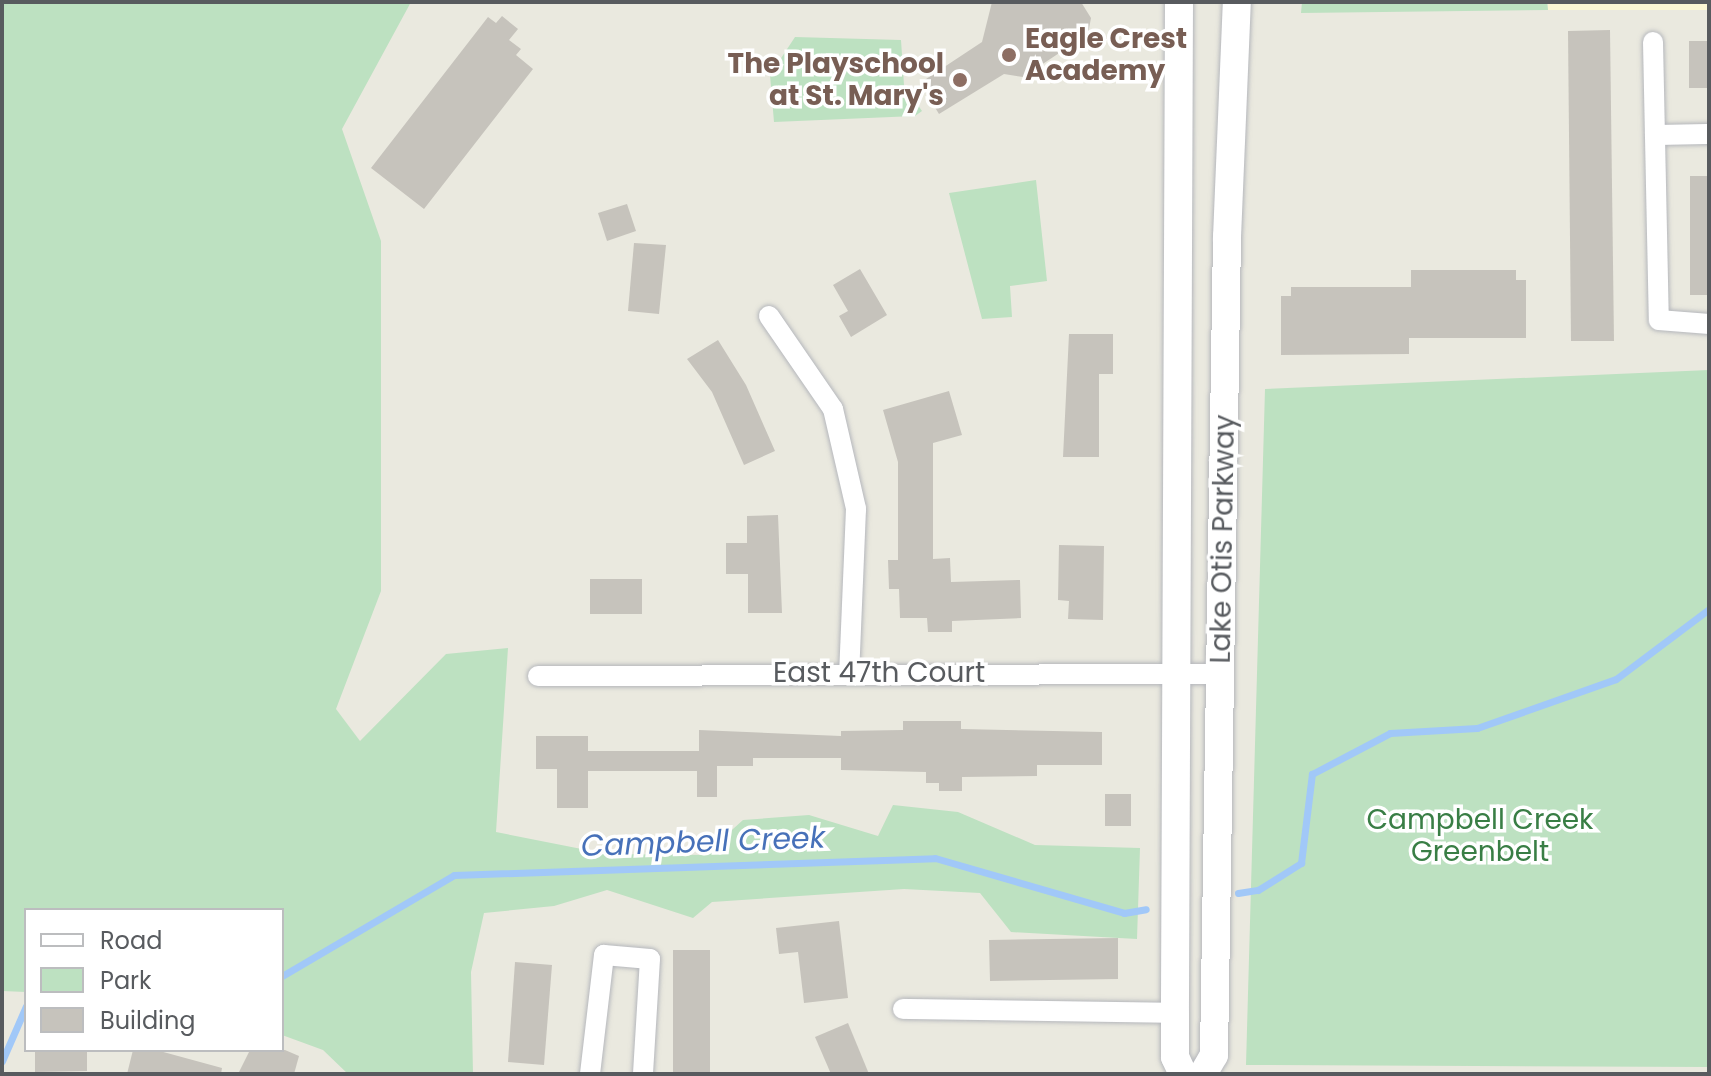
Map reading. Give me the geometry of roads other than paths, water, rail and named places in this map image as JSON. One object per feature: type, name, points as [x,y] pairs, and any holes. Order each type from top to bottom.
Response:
[{"type":"main road","name":"Lake Otis Parkway","points":[[1179,2],[1175,1057],[1183,1074]]},
{"type":"main road","name":"Lake Otis Parkway","points":[[1203,1074],[1214,1055],[1237,2]]},
{"type":"street","points":[[1653,42],[1659,320],[1709,324]]},
{"type":"street","points":[[1655,135],[1709,134]]},
{"type":"street","points":[[769,316],[833,409],[856,509],[849,673]]},
{"type":"street","name":"East 47th Court","points":[[538,676],[1220,674]]},
{"type":"street","points":[[590,1074],[604,955],[650,959],[643,1074]]},
{"type":"street","points":[[903,1009],[1175,1013]]},
{"type":"waterway","name":"Campbell Creek","points":[[1238,893],[1258,890],[1301,863],[1312,774],[1390,733],[1477,728],[1616,679],[1709,609]]},
{"type":"waterway","name":"Campbell Creek","points":[[284,975],[454,875],[935,858],[1124,913],[1146,909]]},
{"type":"waterway","name":"Campbell Creek","points":[[2,1061],[24,1011]]},
{"type":"place","name":"Eagle Crest Academy","points":[[1009,55]]},
{"type":"place","name":"The Playschool at St. Mary's","points":[[960,80]]},
{"type":"park label","name":"Campbell Creek Greenbelt","points":[[1480,836]]}]
